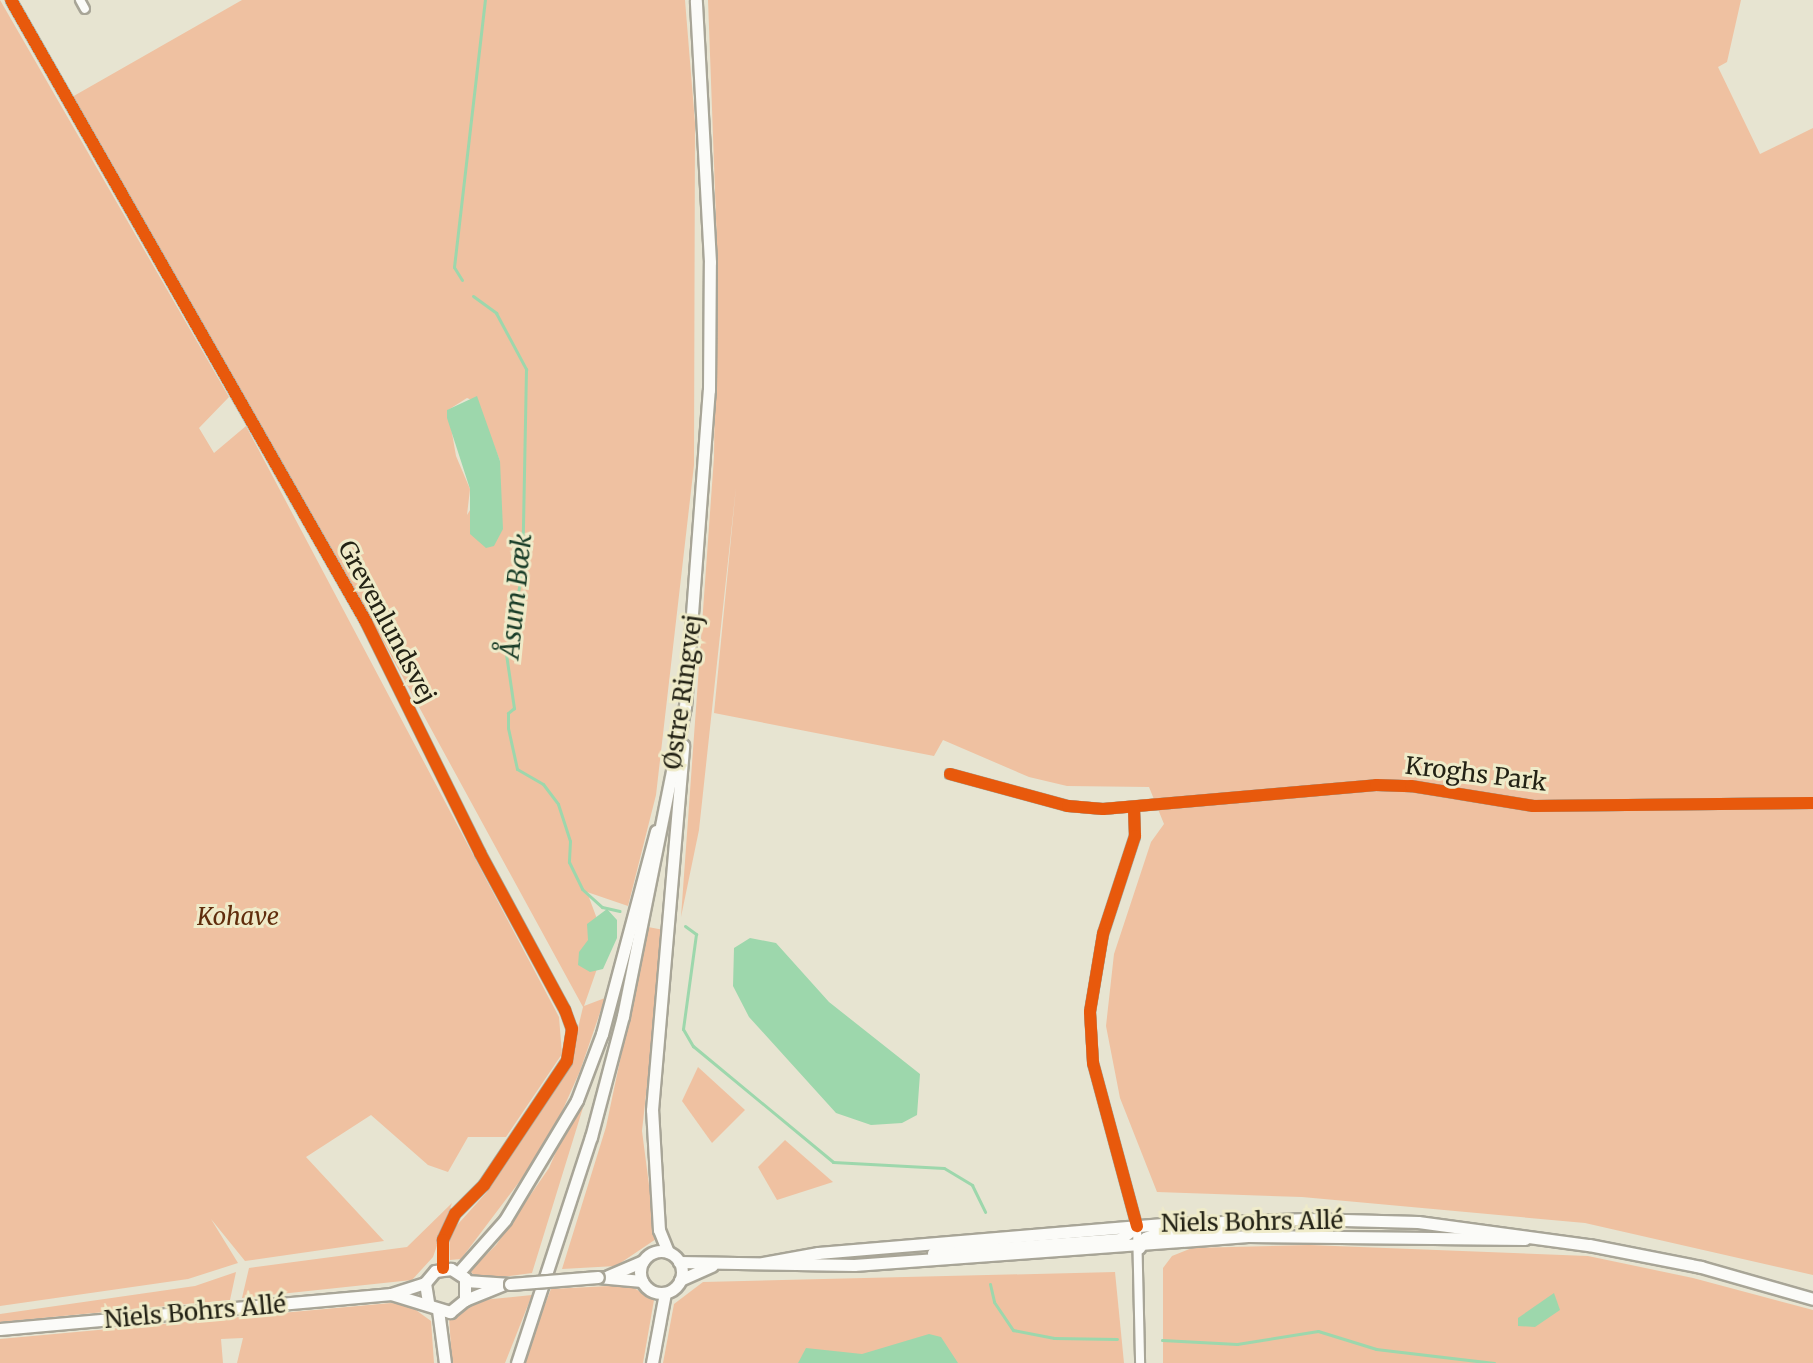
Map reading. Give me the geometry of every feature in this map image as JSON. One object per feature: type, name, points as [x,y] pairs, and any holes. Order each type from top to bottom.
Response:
[{"type":"street","name":"Grevenlundsvej","points":[[11,0],[366,622],[480,853],[565,1010],[572,1029],[567,1061],[484,1185],[455,1214],[443,1240],[443,1268]]},
{"type":"street","points":[[80,0],[85,9]]},
{"type":"street","name":"Østre Ringvej","points":[[517,1363],[591,1137],[648,906],[685,707],[709,390],[710,262],[698,0]]},
{"type":"street","points":[[652,1363],[665,1293],[680,1280],[679,1262],[668,1252],[659,1230],[652,1110],[680,825],[685,707]]},
{"type":"street","name":"Kroghs Park","points":[[950,774],[1068,806],[1134,808],[1376,785],[1411,786],[1533,806],[1813,803]]},
{"type":"street","points":[[465,1300],[462,1276],[512,1209],[577,1100],[607,1019],[667,804]]},
{"type":"street","points":[[1134,808],[1135,836],[1103,934],[1090,1012],[1093,1063],[1137,1226],[1140,1363]]},
{"type":"street","name":"Niels Bohrs Allé","points":[[763,1263],[818,1253],[1137,1226],[1251,1219],[1376,1221],[1484,1228],[1549,1239],[1701,1267],[1813,1299]]},
{"type":"street","points":[[1139,1248],[1145,1238],[1158,1233],[1362,1226],[1376,1221]]},
{"type":"street","points":[[818,1266],[1120,1239],[1137,1226]]},
{"type":"street","name":"Niels Bohrs Allé","points":[[679,1262],[712,1266],[763,1263],[818,1266],[1139,1248],[1248,1236],[1549,1239]]},
{"type":"street","points":[[603,1277],[643,1261],[654,1252],[668,1252]]},
{"type":"street","points":[[642,1281],[643,1261]]},
{"type":"street","name":"Niels Bohrs Allé","points":[[680,1280],[712,1266]]},
{"type":"street","points":[[506,1285],[462,1276],[443,1268],[425,1283],[428,1302],[438,1310],[454,1311],[465,1300],[506,1285],[603,1277],[642,1281],[651,1291],[665,1293]]},
{"type":"street","name":"Niels Bohrs Allé","points":[[0,1329],[391,1294],[425,1283]]},
{"type":"street","name":"Niels Bohrs Allé","points":[[391,1294],[428,1302]]},
{"type":"street","points":[[438,1310],[445,1363]]},
{"type":"green space","name":"Kohave","points":[[0,0],[229,397],[199,428],[214,453],[246,426],[559,1017],[562,1054],[506,1137],[468,1137],[448,1172],[428,1165],[371,1115],[306,1157],[384,1241],[245,1261],[211,1219],[238,1263],[188,1279],[0,1306]]},
{"type":"green space","points":[[242,0],[685,0],[695,123],[694,465],[656,795],[628,906],[587,892],[606,943],[584,1006],[605,998],[580,1071],[547,1145],[461,1259],[450,1260],[449,1234],[486,1193],[569,1066],[583,1007],[377,630],[72,97]],"holes":[[[467,398],[477,402],[500,461],[467,515],[470,489],[456,456],[448,410]]]},
{"type":"green space","points":[[708,0],[1741,0],[1727,62],[1718,67],[1760,154],[1813,128],[1813,1275],[1585,1223],[1302,1197],[1157,1192],[1120,1098],[1106,1026],[1114,954],[1151,842],[1164,824],[1149,787],[1067,786],[1029,777],[943,740],[934,756],[714,713],[736,487],[699,830],[681,917],[714,457],[717,245]]},
{"type":"green space","points":[[648,927],[664,930],[642,1131],[656,1239],[616,1266],[562,1269],[606,1127]]},
{"type":"green space","points":[[602,1046],[532,1273],[479,1280],[470,1271],[496,1245],[549,1168]]},
{"type":"green space","points":[[698,1067],[745,1110],[712,1143],[682,1101]]},
{"type":"green space","points":[[785,1140],[833,1182],[777,1200],[758,1167]]},
{"type":"green space","points":[[452,1203],[433,1257],[412,1280],[242,1298],[249,1268],[407,1247]]},
{"type":"green space","points":[[1309,1245],[1588,1256],[1693,1278],[1813,1310],[1813,1363],[1163,1363],[1163,1268],[1172,1256],[1192,1248]]},
{"type":"green space","points":[[236,1272],[230,1300],[0,1322],[0,1314],[195,1286]]},
{"type":"green space","points":[[1115,1272],[1124,1363],[663,1363],[674,1304],[703,1282]]},
{"type":"green space","points":[[629,1285],[654,1300],[643,1363],[522,1363],[551,1289]]},
{"type":"green space","points":[[532,1295],[505,1363],[452,1363],[449,1317],[482,1300]]},
{"type":"green space","points":[[391,1303],[409,1305],[431,1321],[434,1363],[237,1363],[243,1338],[221,1339],[223,1363],[0,1363],[0,1339]]},
{"type":"shaded area","points":[[477,396],[500,461],[503,529],[494,546],[486,548],[470,534],[470,489],[447,418],[447,410]]},
{"type":"shaded area","points":[[607,909],[617,920],[617,938],[603,969],[590,972],[578,965],[579,952],[588,940],[587,924]]},
{"type":"shaded area","points":[[750,938],[776,943],[829,1002],[920,1074],[917,1115],[902,1123],[871,1125],[836,1113],[749,1017],[733,986],[734,948]]},
{"type":"shaded area","points":[[1554,1293],[1560,1310],[1535,1327],[1518,1326],[1518,1318]]},
{"type":"shaded area","points":[[929,1334],[941,1337],[958,1363],[798,1363],[806,1348],[862,1354]]},
{"type":"waterway","name":"Åsum Bæk","points":[[462,280],[454,267],[485,0]]},
{"type":"waterway","name":"Åsum Bæk","points":[[473,296],[496,313],[526,369],[522,572],[506,654],[514,708],[508,713],[508,728],[517,769],[543,784],[558,804],[570,841],[569,862],[582,889],[602,907],[620,911]]},
{"type":"waterway","name":"Åsum Bæk","points":[[685,926],[696,934],[683,1029],[693,1046],[833,1162],[944,1168],[972,1185],[985,1212]]},
{"type":"waterway","name":"Åsum Bæk","points":[[990,1284],[994,1302],[1013,1330],[1054,1338],[1117,1339]]},
{"type":"waterway","name":"Åsum Bæk","points":[[1162,1340],[1237,1344],[1318,1331],[1376,1349],[1494,1363]]},
{"type":"cycle path","points":[[11,0],[366,622],[480,853],[565,1010],[572,1029],[567,1061],[484,1185],[455,1214],[443,1240],[443,1268]]},
{"type":"cycle path","points":[[950,774],[1068,806],[1103,809],[1376,785],[1411,786],[1533,806],[1813,803]]},
{"type":"cycle path","points":[[1134,808],[1135,836],[1103,934],[1090,1012],[1093,1063],[1137,1226]]}]
